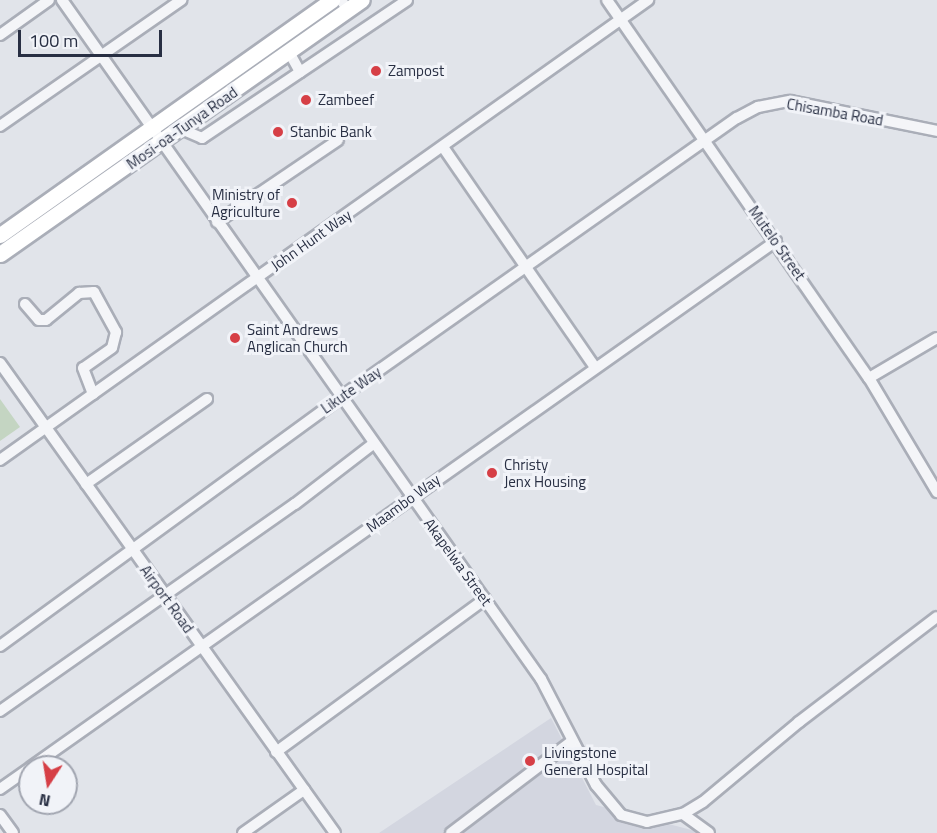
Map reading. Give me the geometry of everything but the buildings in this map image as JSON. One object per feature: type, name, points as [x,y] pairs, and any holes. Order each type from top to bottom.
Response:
[{"type":"highway","name":"Mosi-oa-Tunya Road","points":[[0,254],[158,136],[332,0]]},
{"type":"highway","name":"Mosi-oa-Tunya Road","points":[[0,235],[158,136],[181,129],[289,52],[344,5],[362,0]]},
{"type":"street","points":[[0,35],[49,0]]},
{"type":"street","name":"Akapelwa Street","points":[[62,0],[411,498],[541,679],[596,785],[621,815],[647,822],[683,814],[937,617]]},
{"type":"street","points":[[0,126],[181,0]]},
{"type":"street","points":[[181,129],[202,138],[407,0]]},
{"type":"street","name":"Mutelo Street","points":[[607,0],[870,378],[937,492]]},
{"type":"street","name":"John Hunt Way","points":[[0,460],[648,0]]},
{"type":"street","points":[[289,52],[300,72]]},
{"type":"street","name":"Chisamba Road","points":[[705,139],[758,108],[790,101],[937,131]]},
{"type":"street","name":"Likute Way","points":[[0,646],[133,551],[340,397],[527,268],[705,139]]},
{"type":"street","points":[[217,222],[338,140]]},
{"type":"street","points":[[443,147],[595,366]]},
{"type":"street","name":"Maambo Way","points":[[48,755],[595,366],[776,241]]},
{"type":"street","points":[[25,304],[39,320],[46,320],[79,293],[94,292],[117,332],[112,348],[83,368],[93,394]]},
{"type":"street","points":[[870,378],[937,338]]},
{"type":"street","name":"Airport Road","points":[[0,363],[335,833]]},
{"type":"street","points":[[86,484],[207,399]]},
{"type":"street","points":[[0,711],[295,504],[373,444]]},
{"type":"street","points":[[276,752],[485,599]]},
{"type":"street","points":[[451,833],[572,741]]},
{"type":"street","name":"Maambo Way","points":[[0,789],[18,776]]},
{"type":"street","points":[[243,833],[304,790]]},
{"type":"street","points":[[683,814],[709,833]]},
{"type":"street","points":[[0,815],[13,833]]},
{"type":"shaded area","name":"Livingstone General Hospital","points":[[551,718],[596,805],[703,833],[379,833]]},
{"type":"green space","points":[[0,399],[20,427],[0,441]]},
{"type":"place","name":"Zampost","points":[[376,71]]},
{"type":"place","name":"Zambeef","points":[[306,100]]},
{"type":"place","name":"Stanbic Bank","points":[[278,132]]},
{"type":"place","name":"Ministry of Agriculture","points":[[292,203]]},
{"type":"place","name":"Saint Andrews Anglican Church","points":[[235,338]]},
{"type":"place","name":"Christy Jenx Housing","points":[[492,473]]},
{"type":"place","name":"Livingstone General Hospital","points":[[530,761]]}]
